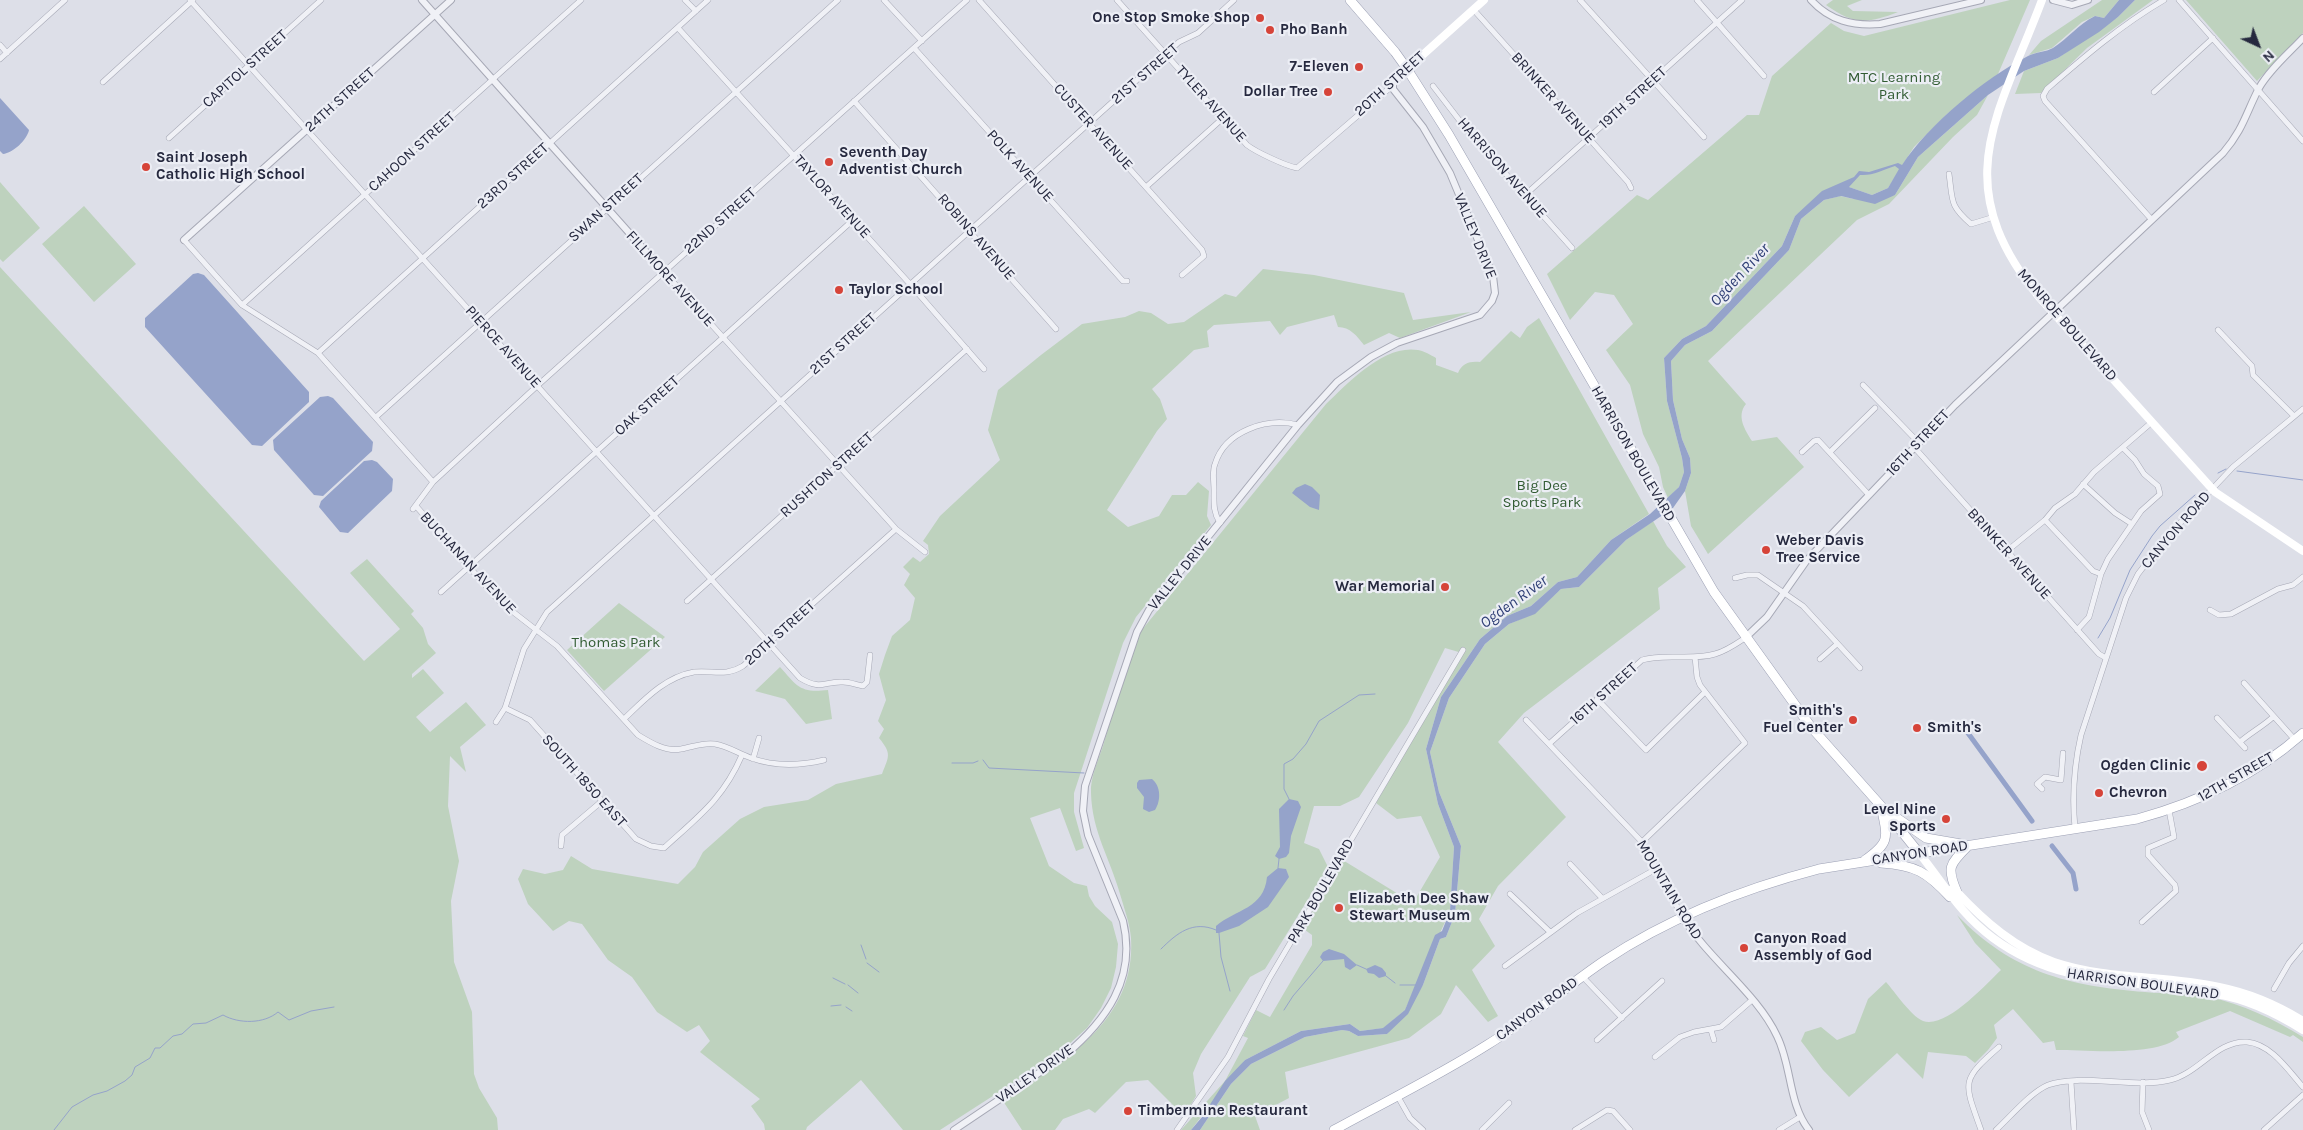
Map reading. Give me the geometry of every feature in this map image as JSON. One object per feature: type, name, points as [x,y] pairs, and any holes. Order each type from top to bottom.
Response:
[{"type":"main road","name":"20TH STREET","points":[[1407,69],[1484,0]]},
{"type":"main road","name":"MONROE BOULEVARD","points":[[2042,0],[1992,126],[1988,157],[1988,190],[2001,238],[2016,267],[2053,312],[2212,488],[2303,551]]},
{"type":"main road","name":"HARRISON BOULEVARD","points":[[1353,1],[1395,52],[1449,135],[1708,583],[1745,638],[1811,727],[1882,807],[1947,887],[2002,935],[2026,950],[2050,961],[2095,972],[2201,984],[2232,990],[2274,1005],[2303,1021]]},
{"type":"main road","name":"12TH STREET","points":[[2075,828],[2137,818],[2169,810],[2218,791],[2275,756],[2303,733]]},
{"type":"main road","points":[[1882,807],[1926,838],[1969,845]]},
{"type":"main road","points":[[1863,862],[1880,850],[1886,839],[1882,807]]},
{"type":"main road","name":"CANYON ROAD","points":[[1334,1130],[1487,1045],[1525,1020],[1582,976],[1628,946],[1682,916],[1732,895],[1783,878],[1819,869],[2075,828]]},
{"type":"main road","points":[[1954,894],[1950,869],[1955,859],[1969,845]]},
{"type":"main road","points":[[1863,862],[1903,864],[1916,868],[1954,894]]},
{"type":"main road","name":"HARRISON BOULEVARD","points":[[1954,894],[1968,917],[1996,940],[2023,957],[2052,970],[2089,979],[2217,994],[2258,1006],[2303,1030]]},
{"type":"street","points":[[0,59],[65,0]]},
{"type":"street","name":"CAPITOL STREET","points":[[169,138],[321,0]]},
{"type":"street","name":"FILLMORE AVENUE","points":[[422,0],[837,466],[896,529],[924,552]]},
{"type":"street","name":"24TH STREET","points":[[184,240],[451,0]]},
{"type":"street","name":"CAHOON STREET","points":[[242,305],[581,0]]},
{"type":"street","points":[[685,0],[696,11]]},
{"type":"street","name":"23RD STREET","points":[[318,353],[708,0]]},
{"type":"street","name":"SWAN STREET","points":[[376,417],[838,0]]},
{"type":"street","points":[[884,0],[922,41]]},
{"type":"street","name":"22ND STREET","points":[[414,508],[433,482],[537,386],[967,0]]},
{"type":"street","name":"CUSTER AVENUE","points":[[978,0],[1202,250],[1204,256],[1182,275]]},
{"type":"street","name":"TYLER AVENUE","points":[[1117,0],[1256,152],[1297,168]]},
{"type":"street","name":"21ST STREET","points":[[496,722],[506,708],[524,649],[547,612],[1179,42],[1198,33],[1234,0]]},
{"type":"street","points":[[1580,0],[1704,137]]},
{"type":"street","points":[[1697,0],[1764,76]]},
{"type":"street","name":"19TH STREET","points":[[1525,195],[1742,0]]},
{"type":"street","points":[[1811,0],[1832,17],[1844,23],[1863,26],[1880,24],[1981,0]]},
{"type":"street","points":[[2053,0],[2072,5],[2088,0]]},
{"type":"street","points":[[2152,220],[2045,101],[2043,96],[2047,89],[2090,52],[2144,11],[2164,0]]},
{"type":"street","points":[[2179,0],[2303,141]]},
{"type":"street","points":[[103,82],[192,1]]},
{"type":"street","name":"PIERCE AVENUE","points":[[192,1],[800,678],[814,685],[822,686],[844,682],[863,686],[867,682],[870,655]]},
{"type":"street","name":"BRINKER AVENUE","points":[[1473,10],[1589,138],[1628,182],[1631,188]]},
{"type":"street","name":"TAYLOR AVENUE","points":[[678,28],[910,284],[984,369]]},
{"type":"street","points":[[2154,92],[2213,38]]},
{"type":"street","points":[[2259,89],[2267,76],[2303,38]]},
{"type":"street","points":[[0,44],[7,53]]},
{"type":"street","name":"POLK AVENUE","points":[[914,48],[1122,280],[1127,281]]},
{"type":"street","name":"20TH STREET","points":[[1297,168],[1392,86],[1407,69]]},
{"type":"street","name":"VALLEY DRIVE","points":[[954,1130],[1064,1056],[1078,1044],[1110,1009],[1120,988],[1125,968],[1126,933],[1123,921],[1088,835],[1083,811],[1085,786],[1137,632],[1149,610],[1298,425],[1337,382],[1371,358],[1398,343],[1477,317],[1487,309],[1495,293],[1493,276],[1450,173],[1423,127],[1394,92],[1392,86]]},
{"type":"street","name":"HARRISON AVENUE","points":[[1433,86],[1470,134],[1572,248]]},
{"type":"street","name":"16TH STREET","points":[[1549,744],[1642,660],[1653,657],[1695,657],[1722,652],[1745,638],[1767,617],[1807,560],[1954,405],[2224,153],[2244,124],[2259,89]]},
{"type":"street","name":"ROBINS AVENUE","points":[[854,101],[1056,329]]},
{"type":"street","points":[[1146,187],[1223,118]]},
{"type":"street","points":[[1949,174],[1954,208],[1963,217],[1971,224],[1994,217]]},
{"type":"street","name":"OAK STREET","points":[[441,592],[852,220]]},
{"type":"street","points":[[184,240],[242,305],[318,353],[433,482]]},
{"type":"street","points":[[2218,330],[2252,366],[2253,375],[2294,416]]},
{"type":"street","name":"RUSHTON STREET","points":[[687,601],[967,349]]},
{"type":"street","name":"BRINKER AVENUE","points":[[1863,385],[2007,551],[2099,654],[2106,658]]},
{"type":"street","points":[[1830,452],[1875,408]]},
{"type":"street","name":"CANYON ROAD","points":[[2075,828],[2073,804],[2077,754],[2126,598],[2138,574],[2165,539],[2212,488],[2249,453],[2303,409]]},
{"type":"street","points":[[1220,523],[1214,514],[1214,465],[1220,452],[1238,435],[1259,425],[1285,422],[1298,425]]},
{"type":"street","points":[[2007,551],[2045,520],[2152,422]]},
{"type":"street","points":[[1802,452],[1816,440],[1822,443],[1869,495]]},
{"type":"street","points":[[2078,630],[2089,617],[2101,574],[2108,559],[2141,510],[2160,494],[2160,490],[2123,448]]},
{"type":"street","points":[[2083,484],[2115,513],[2132,524]]},
{"type":"street","name":"BUCHANAN AVENUE","points":[[414,508],[499,601],[557,646],[638,735],[666,748],[680,750],[702,744],[714,744],[753,759],[790,766],[824,760]]},
{"type":"street","points":[[2045,520],[2093,571],[2101,574]]},
{"type":"street","name":"20TH STREET","points":[[624,719],[666,683],[693,673],[733,672],[743,666],[896,529]]},
{"type":"street","points":[[1735,578],[1758,575],[1784,592],[1803,606],[1860,668]]},
{"type":"street","points":[[2210,610],[2219,615],[2231,614],[2278,588],[2293,585],[2303,577]]},
{"type":"street","points":[[1820,660],[1837,644]]},
{"type":"street","name":"PARK BOULEVARD","points":[[1177,1130],[1228,1057],[1265,984],[1463,650]]},
{"type":"street","points":[[1642,842],[1745,743],[1705,692],[1697,677],[1695,657]]},
{"type":"street","points":[[2244,683],[2295,740]]},
{"type":"street","points":[[1598,699],[1646,750],[1705,692]]},
{"type":"street","name":"SOUTH 1850 EAST","points":[[506,708],[530,720],[636,839],[651,846],[664,848],[717,800],[733,776],[742,755]]},
{"type":"street","points":[[2240,742],[2248,734],[2260,729],[2273,717]]},
{"type":"street","points":[[2217,718],[2245,748]]},
{"type":"street","name":"MOUNTAIN ROAD","points":[[1526,720],[1642,842],[1692,934],[1752,1000],[1777,1036],[1800,1117],[1809,1130]]},
{"type":"street","points":[[753,759],[759,738]]},
{"type":"street","points":[[2042,789],[2037,784],[2045,777],[2061,780],[2063,753]]},
{"type":"street","points":[[561,846],[562,835],[602,802]]},
{"type":"street","points":[[2142,922],[2176,891],[2174,885],[2148,855],[2148,848],[2174,837],[2169,810]]},
{"type":"street","points":[[1570,864],[1602,898]]},
{"type":"street","points":[[1506,966],[1549,932],[1602,898],[1656,869]]},
{"type":"street","points":[[1510,894],[1549,932]]},
{"type":"street","points":[[2274,989],[2289,963],[2303,946]]},
{"type":"street","points":[[1582,976],[1622,1018]]},
{"type":"street","points":[[1597,1040],[1662,980]]},
{"type":"street","points":[[1655,1057],[1680,1037],[1720,1027],[1752,1000]]},
{"type":"street","points":[[1712,1030],[1714,1040]]},
{"type":"street","points":[[1996,1130],[2043,1088],[2054,1083],[2143,1082],[2178,1078],[2192,1072],[2229,1045],[2248,1042],[2273,1054],[2303,1087]]},
{"type":"street","points":[[1982,1130],[1970,1098],[1968,1084],[1974,1070],[1999,1047]]},
{"type":"street","points":[[2071,1082],[2074,1130]]},
{"type":"street","points":[[2143,1082],[2143,1116],[2149,1130]]},
{"type":"street","points":[[2264,1130],[2303,1094]]},
{"type":"street","points":[[1397,1095],[1410,1118],[1423,1130]]},
{"type":"street","points":[[1482,1130],[1509,1103]]},
{"type":"street","points":[[1575,1130],[1607,1110],[1613,1111],[1630,1130]]},
{"type":"street","points":[[1780,1130],[1800,1117]]},
{"type":"green space","points":[[1833,0],[1862,0],[1847,6],[1853,11],[1898,12],[1878,19],[1853,19],[1836,12],[1826,5]]},
{"type":"green space","name":"MTC Learning Park","points":[[2010,0],[2030,0],[1998,74],[1947,114],[1914,147],[1888,188],[1872,195],[1840,184],[1795,216],[1782,246],[1706,326],[1682,339],[1664,358],[1667,401],[1684,472],[1679,487],[1668,498],[1663,487],[1659,467],[1643,434],[1630,385],[1606,350],[1633,324],[1614,295],[1595,292],[1570,320],[1547,274],[1637,195],[1648,200],[1747,115],[1759,115],[1772,76],[1831,23],[1844,31],[1864,36]]},
{"type":"green space","points":[[2102,0],[2119,0],[2104,18],[2095,16],[2082,22],[2052,48],[2029,55],[2041,41]]},
{"type":"green space","points":[[2135,0],[2153,0],[2087,48],[2041,93],[2015,94],[2024,71],[2058,58],[2118,17]]},
{"type":"green space","points":[[2186,0],[2303,0],[2303,33],[2257,81]]},
{"type":"green space","points":[[1988,95],[1977,115],[1953,137],[1889,204],[1857,220],[1708,361],[1746,404],[1743,409],[1742,418],[1744,428],[1752,441],[1777,437],[1804,467],[1708,554],[1691,526],[1685,491],[1691,473],[1690,458],[1682,439],[1673,400],[1671,361],[1685,345],[1712,331],[1789,250],[1801,219],[1824,200],[1840,196],[1854,199],[1895,195],[1918,157]]},
{"type":"green space","points":[[0,182],[40,228],[3,262],[0,259]]},
{"type":"green space","points":[[84,206],[136,264],[94,302],[42,244]]},
{"type":"green space","points":[[0,267],[364,661],[400,629],[350,573],[367,559],[414,611],[411,614],[423,628],[428,644],[436,653],[412,674],[412,678],[423,669],[444,693],[416,717],[430,732],[466,702],[486,725],[460,747],[466,772],[450,756],[448,806],[459,861],[451,901],[454,962],[472,1012],[474,1074],[479,1088],[497,1118],[498,1130],[0,1130]]},
{"type":"green space","points":[[1263,269],[1314,275],[1404,293],[1413,320],[1471,312],[1400,338],[1389,333],[1364,345],[1350,330],[1338,327],[1334,315],[1287,327],[1280,335],[1270,321],[1214,325],[1207,331],[1209,347],[1194,350],[1152,389],[1160,399],[1167,419],[1157,431],[1107,510],[1128,527],[1159,516],[1172,495],[1186,495],[1198,482],[1209,491],[1207,516],[1211,525],[1136,617],[1123,643],[1074,793],[1074,812],[1084,848],[1076,851],[1060,808],[1030,818],[1049,866],[1074,883],[1087,886],[1089,896],[1095,906],[1112,922],[1118,944],[1116,967],[1111,988],[1101,1008],[1087,1028],[1058,1054],[940,1130],[903,1130],[861,1080],[807,1127],[806,1130],[765,1130],[764,1124],[751,1106],[760,1099],[700,1052],[710,1041],[699,1025],[687,1032],[657,1012],[632,977],[608,960],[582,924],[569,921],[553,931],[528,904],[518,879],[523,869],[545,874],[563,870],[571,856],[592,869],[678,884],[695,867],[703,852],[740,819],[764,807],[808,800],[836,784],[882,774],[888,752],[879,738],[884,729],[878,721],[886,700],[879,674],[892,636],[910,620],[915,598],[904,585],[910,574],[903,567],[913,557],[920,562],[929,554],[928,545],[923,541],[940,516],[1000,460],[988,430],[998,390],[1082,324],[1125,317],[1139,311],[1151,313],[1168,324],[1184,322],[1225,294],[1236,297]]},
{"type":"green space","name":"Big Dee Sports Park","points":[[1539,318],[1649,514],[1611,540],[1577,577],[1558,582],[1531,606],[1507,616],[1480,639],[1441,697],[1426,749],[1438,804],[1454,847],[1450,911],[1405,1010],[1384,1028],[1360,1031],[1350,1024],[1301,1031],[1245,1060],[1191,1130],[1181,1130],[1225,1081],[1248,1038],[1243,1036],[1256,1010],[1270,1017],[1312,945],[1312,935],[1301,927],[1341,859],[1413,903],[1440,857],[1421,816],[1397,819],[1376,803],[1462,653],[1445,648],[1408,723],[1359,797],[1340,806],[1314,806],[1304,843],[1319,849],[1328,867],[1265,969],[1250,977],[1201,1054],[1193,1073],[1196,1096],[1184,1116],[1148,1080],[1126,1082],[1095,1113],[1089,1109],[1063,1119],[1055,1130],[1022,1130],[1003,1101],[1071,1054],[1091,1036],[1109,1016],[1122,993],[1129,967],[1131,938],[1127,916],[1098,833],[1092,807],[1091,787],[1116,702],[1141,631],[1326,404],[1356,376],[1380,359],[1392,353],[1405,350],[1425,352],[1436,358],[1436,365],[1458,373],[1467,363],[1480,362],[1511,331],[1520,338],[1527,327]]},
{"type":"green space","points":[[1653,521],[1667,546],[1686,567],[1658,588],[1660,609],[1524,713],[1498,742],[1566,817],[1498,886],[1479,919],[1495,946],[1472,970],[1498,1016],[1488,1022],[1456,985],[1441,1014],[1409,1038],[1285,1072],[1289,1098],[1255,1116],[1260,1130],[1200,1130],[1231,1084],[1251,1064],[1305,1037],[1342,1030],[1349,1031],[1358,1036],[1387,1034],[1423,985],[1440,939],[1446,937],[1455,914],[1461,846],[1439,792],[1430,752],[1449,698],[1485,644],[1509,624],[1535,613],[1561,589],[1579,587],[1626,540]]},
{"type":"green space","name":"Thomas Park","points":[[619,603],[665,637],[604,691],[567,650]]},
{"type":"green space","points":[[780,667],[800,687],[819,691],[828,690],[832,719],[806,724],[785,699],[755,691]]},
{"type":"green space","points":[[1957,915],[1999,950],[2020,963],[2043,973],[2066,980],[2117,989],[2193,995],[2221,1000],[2246,1008],[2281,1024],[2303,1037],[2303,1042],[2293,1035],[2290,1037],[2230,1011],[2176,1032],[2179,1037],[2154,1047],[2120,1051],[2056,1050],[2054,1041],[2043,1043],[2013,1009],[1994,1025],[1997,1038],[1975,1063],[1966,1056],[1928,1052],[1923,1079],[1897,1053],[1849,1097],[1823,1070],[1801,1041],[1805,1032],[1821,1027],[1837,1040],[1855,1033],[1868,999],[1886,982],[1908,1009],[1923,1021],[1932,1022],[1943,1019],[1965,1004],[2001,970],[1975,943]]},
{"type":"water","points":[[2119,0],[2135,0],[2099,32],[2058,58],[2024,71],[1988,95],[1918,157],[1895,195],[1875,204],[1841,196],[1824,200],[1801,219],[1789,250],[1712,331],[1685,345],[1671,361],[1673,400],[1682,439],[1690,458],[1691,473],[1685,491],[1673,508],[1626,540],[1579,587],[1561,589],[1535,614],[1509,624],[1485,644],[1449,698],[1430,752],[1439,792],[1461,846],[1455,914],[1446,937],[1440,939],[1423,985],[1408,1014],[1387,1034],[1358,1036],[1349,1031],[1342,1030],[1305,1037],[1251,1064],[1231,1084],[1200,1130],[1191,1130],[1202,1117],[1225,1081],[1245,1060],[1301,1031],[1350,1024],[1360,1031],[1383,1028],[1405,1010],[1435,935],[1442,931],[1450,911],[1454,847],[1438,804],[1426,749],[1441,697],[1480,639],[1507,616],[1531,606],[1558,582],[1577,577],[1611,540],[1650,514],[1679,487],[1684,472],[1667,401],[1664,358],[1682,339],[1706,326],[1782,246],[1795,216],[1822,191],[1854,177],[1859,171],[1869,172],[1898,163],[1902,165],[1913,149],[1942,118],[1976,89],[2011,65],[2028,56],[2053,48],[2083,23],[2095,16],[2104,18]],"holes":[[[1895,166],[1899,169],[1888,188],[1872,195],[1849,187],[1860,175],[1873,174]]]},
{"type":"water","points":[[0,98],[29,130],[26,138],[19,145],[3,154],[0,151]]},
{"type":"water","points":[[193,274],[204,275],[309,392],[309,402],[262,446],[252,445],[145,327],[145,318]]},
{"type":"water","points":[[328,396],[333,398],[373,442],[372,451],[323,496],[314,495],[274,450],[273,440],[320,397]]},
{"type":"water","points":[[372,460],[377,462],[393,479],[392,491],[348,533],[340,532],[319,507],[321,501],[364,461]]},
{"type":"water","points":[[1305,484],[1312,487],[1320,495],[1319,510],[1310,507],[1292,493],[1296,488]]},
{"type":"water","points":[[1152,779],[1157,786],[1159,798],[1155,810],[1149,812],[1143,809],[1144,797],[1137,788],[1137,783],[1139,780]]},
{"type":"water","points":[[1289,799],[1298,801],[1301,807],[1291,836],[1289,853],[1286,857],[1279,859],[1275,856],[1280,847],[1279,809]]},
{"type":"water","points":[[1278,868],[1286,869],[1289,877],[1268,907],[1239,926],[1216,933],[1216,926],[1248,907],[1261,896],[1267,877]]},
{"type":"water","points":[[1329,949],[1344,954],[1357,965],[1350,970],[1345,967],[1344,959],[1323,961],[1320,957],[1323,952]]},
{"type":"water","points":[[1375,965],[1382,968],[1386,976],[1379,978],[1374,974],[1368,973],[1366,969]]},
{"type":"waterway","points":[[2218,473],[2226,469]]},
{"type":"waterway","points":[[2237,471],[2303,480]]},
{"type":"waterway","points":[[2098,638],[2110,618],[2130,570],[2152,536],[2160,526],[2195,495]]},
{"type":"waterway","points":[[1289,799],[1284,789],[1284,764],[1293,759],[1306,744],[1319,721],[1359,695],[1375,694]]},
{"type":"waterway","points":[[1965,729],[2032,821]]},
{"type":"waterway","points":[[983,760],[989,768],[1084,773]]},
{"type":"waterway","points":[[952,763],[973,763],[978,761]]},
{"type":"waterway","points":[[2052,846],[2073,873],[2076,889]]},
{"type":"waterway","points":[[1278,868],[1279,859]]},
{"type":"waterway","points":[[1161,949],[1179,933],[1193,927],[1208,927],[1216,930]]},
{"type":"waterway","points":[[1219,933],[1221,957],[1230,991]]},
{"type":"waterway","points":[[861,945],[866,959]]},
{"type":"waterway","points":[[1284,1010],[1293,996],[1323,961]]},
{"type":"waterway","points":[[867,963],[879,972]]},
{"type":"waterway","points":[[1357,965],[1366,969]]},
{"type":"waterway","points":[[1386,976],[1395,983]]},
{"type":"waterway","points":[[833,978],[845,984]]},
{"type":"waterway","points":[[848,985],[858,993]]},
{"type":"waterway","points":[[1400,985],[1417,985]]},
{"type":"waterway","points":[[831,1006],[841,1005]]},
{"type":"waterway","points":[[54,1130],[72,1107],[93,1095],[107,1091],[125,1081],[132,1075],[135,1067],[150,1058],[155,1048],[160,1048],[173,1036],[182,1034],[193,1024],[206,1023],[223,1015],[236,1020],[259,1021],[278,1012],[289,1020],[311,1011],[334,1007]]},
{"type":"waterway","points":[[846,1007],[852,1011]]},
{"type":"place","name":"One Stop Smoke Shop","points":[[1260,18]]},
{"type":"place","name":"Pho Banh","points":[[1270,30]]},
{"type":"place","name":"7-Eleven","points":[[1359,67]]},
{"type":"place","name":"Dollar Tree","points":[[1328,92]]},
{"type":"place","name":"Seventh Day Adventist Church","points":[[829,162]]},
{"type":"place","name":"Saint Joseph Catholic High School","points":[[146,167]]},
{"type":"place","name":"Taylor School","points":[[839,290]]},
{"type":"place","name":"Weber Davis Tree Service","points":[[1766,550]]},
{"type":"place","name":"War Memorial","points":[[1445,587]]},
{"type":"place","name":"Smith's Fuel Center","points":[[1853,720]]},
{"type":"place","name":"Smith's","points":[[1917,728]]},
{"type":"place","name":"Ogden Clinic","points":[[2202,766]]},
{"type":"place","name":"Chevron","points":[[2099,793]]},
{"type":"place","name":"Level Nine Sports","points":[[1946,819]]},
{"type":"place","name":"Elizabeth Dee Shaw Stewart Museum","points":[[1339,908]]},
{"type":"place","name":"Canyon Road Assembly of God","points":[[1744,948]]},
{"type":"place","name":"Timbermine Restaurant","points":[[1128,1111]]},
{"type":"water label","name":"Ogden River","points":[[1740,275]]},
{"type":"water label","name":"Ogden River","points":[[1514,602]]}]
